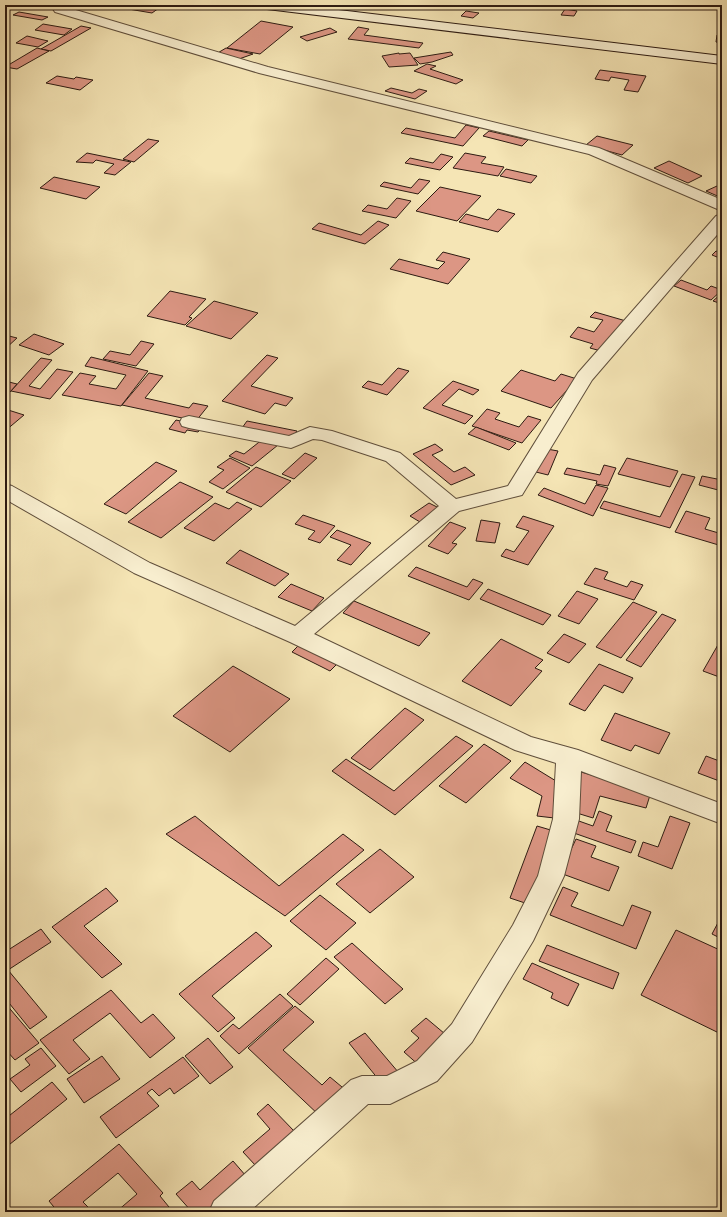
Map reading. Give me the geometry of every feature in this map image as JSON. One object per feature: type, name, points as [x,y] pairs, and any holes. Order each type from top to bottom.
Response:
[{"type":"street","points":[[66,5],[59,9],[264,70],[594,151],[722,206]]},
{"type":"street","points":[[267,5],[722,60]]},
{"type":"street","points":[[298,636],[452,506],[515,491],[584,377],[722,219]]},
{"type":"street","points":[[189,422],[291,442],[310,433],[325,435],[393,457],[452,506]]},
{"type":"street","points":[[5,490],[142,568],[298,636],[524,744],[569,757],[722,814]]},
{"type":"street","points":[[225,1212],[362,1090],[390,1090],[427,1071],[462,1033],[523,933],[551,876],[566,819],[569,757]]},
{"type":"building","points":[[105,5],[142,5],[159,8],[152,13]]},
{"type":"building","points":[[565,9],[577,11],[574,16],[561,15]]},
{"type":"building","points":[[466,11],[479,13],[473,18],[461,16]]},
{"type":"building","points":[[19,12],[48,17],[42,20],[13,15]]},
{"type":"building","points":[[261,21],[293,27],[260,54],[227,48]]},
{"type":"building","points":[[43,24],[72,29],[64,35],[35,30]]},
{"type":"building","points":[[81,26],[91,28],[51,51],[41,49]]},
{"type":"building","points":[[358,27],[369,29],[364,35],[423,43],[419,48],[348,39]]},
{"type":"building","points":[[330,28],[337,32],[307,41],[300,37]]},
{"type":"building","points":[[717,35],[722,36],[722,43],[716,42]]},
{"type":"building","points":[[27,36],[48,41],[38,47],[16,43]]},
{"type":"building","points":[[37,48],[49,51],[17,69],[5,67]]},
{"type":"building","points":[[226,48],[253,54],[239,59],[216,54]]},
{"type":"building","points":[[451,52],[453,55],[432,62],[420,64],[414,58]]},
{"type":"building","points":[[410,53],[418,65],[389,67],[382,56]]},
{"type":"building","points":[[427,64],[436,66],[430,69],[463,80],[456,84],[414,71]]},
{"type":"building","points":[[600,70],[646,76],[638,92],[624,90],[629,80],[611,77],[609,81],[595,79]]},
{"type":"building","points":[[57,76],[93,80],[80,90],[46,83]]},
{"type":"building","points":[[391,88],[412,93],[419,89],[427,91],[415,99],[385,91]]},
{"type":"building","points":[[466,125],[479,128],[463,146],[401,133],[406,128],[455,138]]},
{"type":"building","points":[[489,131],[528,140],[522,146],[483,136]]},
{"type":"building","points":[[597,136],[633,145],[622,155],[586,145]]},
{"type":"building","points":[[148,139],[159,141],[134,162],[123,159]]},
{"type":"building","points":[[87,153],[131,162],[115,175],[104,173],[114,164],[96,160],[93,163],[76,162]]},
{"type":"building","points":[[465,153],[486,157],[481,163],[504,167],[498,176],[453,168]]},
{"type":"building","points":[[441,154],[453,157],[440,170],[405,163],[410,158],[433,163]]},
{"type":"building","points":[[669,161],[702,176],[688,183],[654,168]]},
{"type":"building","points":[[506,169],[537,176],[531,183],[500,176]]},
{"type":"building","points":[[54,177],[100,187],[86,199],[40,188]]},
{"type":"building","points":[[419,179],[430,181],[418,194],[380,186],[384,182],[411,188]]},
{"type":"building","points":[[717,186],[722,188],[722,198],[706,191]]},
{"type":"building","points":[[440,187],[481,196],[457,221],[416,211]]},
{"type":"building","points":[[397,198],[411,201],[396,218],[362,211],[368,205],[387,209]]},
{"type":"building","points":[[498,209],[515,214],[498,232],[459,222],[466,214],[488,220]]},
{"type":"building","points":[[378,221],[389,225],[365,244],[312,229],[319,223],[361,235]]},
{"type":"building","points":[[716,251],[722,253],[722,259],[712,255]]},
{"type":"building","points":[[443,252],[470,259],[448,284],[390,269],[399,259],[438,269],[445,262],[436,260]]},
{"type":"building","points":[[681,280],[707,290],[711,286],[722,290],[711,300],[674,286]]},
{"type":"building","points":[[170,291],[206,299],[189,317],[192,318],[185,325],[147,316]]},
{"type":"building","points":[[722,293],[722,304],[713,301]]},
{"type":"building","points":[[214,301],[258,313],[231,339],[186,326]]},
{"type":"building","points":[[595,312],[626,321],[601,351],[590,348],[593,344],[570,337],[578,327],[594,332],[603,320],[590,317]]},
{"type":"building","points":[[34,334],[64,344],[49,355],[19,345]]},
{"type":"building","points":[[5,335],[17,338],[5,349]]},
{"type":"building","points":[[141,341],[154,344],[136,366],[103,359],[110,351],[130,355]]},
{"type":"building","points":[[267,355],[278,358],[251,386],[293,398],[286,406],[275,403],[265,414],[222,401]]},
{"type":"building","points":[[91,357],[148,371],[121,406],[62,395],[80,373],[96,376],[89,384],[116,389],[126,375],[85,366]]},
{"type":"building","points":[[41,358],[52,360],[29,386],[40,389],[57,369],[73,372],[50,399],[11,391]]},
{"type":"building","points":[[398,368],[409,371],[387,395],[362,387],[368,381],[382,385]]},
{"type":"building","points":[[521,370],[555,381],[561,374],[577,379],[551,408],[501,391]]},
{"type":"building","points":[[149,373],[163,376],[145,398],[189,408],[193,403],[208,406],[196,421],[122,405]]},
{"type":"building","points":[[5,381],[17,384],[10,392],[5,391]]},
{"type":"building","points":[[453,381],[479,390],[473,395],[459,389],[442,405],[473,416],[465,424],[423,408]]},
{"type":"building","points":[[5,409],[24,415],[5,431]]},
{"type":"building","points":[[487,409],[500,413],[495,419],[519,427],[528,416],[541,420],[522,443],[472,426]]},
{"type":"building","points":[[176,420],[203,426],[198,432],[187,430],[185,433],[169,429]]},
{"type":"building","points":[[247,421],[297,431],[292,438],[242,428]]},
{"type":"building","points":[[476,427],[516,443],[509,450],[468,434]]},
{"type":"building","points":[[263,439],[278,445],[252,466],[229,456],[236,451],[244,454]]},
{"type":"building","points":[[435,444],[443,450],[432,455],[454,472],[465,467],[475,475],[451,485],[413,454]]},
{"type":"building","points":[[547,449],[558,451],[548,475],[536,472]]},
{"type":"building","points":[[305,453],[317,458],[294,479],[282,474]]},
{"type":"building","points":[[230,458],[250,468],[223,489],[209,482],[224,470],[217,467]]},
{"type":"building","points":[[627,458],[678,471],[670,487],[618,474]]},
{"type":"building","points":[[156,462],[177,471],[126,514],[104,504]]},
{"type":"building","points":[[604,465],[616,468],[608,486],[596,484],[597,481],[564,474],[567,468],[600,475]]},
{"type":"building","points":[[256,467],[291,481],[261,507],[226,492]]},
{"type":"building","points":[[682,474],[695,477],[670,528],[600,508],[604,501],[660,517]]},
{"type":"building","points":[[702,476],[722,480],[722,491],[699,485]]},
{"type":"building","points":[[180,482],[213,497],[161,538],[128,522]]},
{"type":"building","points":[[596,485],[608,488],[593,516],[538,495],[544,488],[585,504]]},
{"type":"building","points":[[237,502],[252,509],[214,541],[184,528],[215,503],[229,509]]},
{"type":"building","points":[[429,503],[439,508],[420,522],[410,516]]},
{"type":"building","points":[[686,511],[710,518],[705,529],[722,534],[722,546],[675,532]]},
{"type":"building","points":[[303,515],[335,526],[320,543],[308,539],[315,531],[295,524]]},
{"type":"building","points":[[523,516],[554,526],[528,565],[501,556],[506,549],[514,552],[529,531],[516,527]]},
{"type":"building","points":[[481,520],[500,523],[495,543],[476,541]]},
{"type":"building","points":[[450,522],[466,528],[452,543],[457,544],[448,554],[428,546]]},
{"type":"building","points":[[337,530],[371,543],[351,565],[337,560],[351,545],[330,537]]},
{"type":"building","points":[[240,550],[289,574],[275,586],[226,563]]},
{"type":"building","points":[[416,567],[467,587],[473,579],[483,583],[469,600],[408,576]]},
{"type":"building","points":[[595,568],[608,572],[604,579],[627,587],[631,581],[643,585],[634,600],[584,584]]},
{"type":"building","points":[[291,584],[324,598],[312,611],[278,597]]},
{"type":"building","points":[[488,589],[551,615],[543,625],[480,599]]},
{"type":"building","points":[[577,591],[598,599],[579,624],[558,616]]},
{"type":"building","points":[[354,601],[430,633],[419,646],[343,613]]},
{"type":"building","points":[[633,602],[657,612],[621,658],[596,647]]},
{"type":"building","points":[[662,614],[676,620],[641,667],[626,660]]},
{"type":"building","points":[[564,634],[586,644],[569,663],[547,653]]},
{"type":"building","points":[[501,639],[543,660],[535,668],[542,671],[511,706],[462,681]]},
{"type":"building","points":[[303,641],[341,660],[330,671],[292,652]]},
{"type":"building","points":[[719,643],[722,644],[722,678],[703,671]]},
{"type":"building","points":[[599,664],[633,678],[623,693],[604,685],[585,711],[569,704]]},
{"type":"building","points":[[233,666],[290,699],[230,752],[173,716]]},
{"type":"building","points":[[405,708],[424,720],[370,770],[351,758]]},
{"type":"building","points":[[615,713],[670,733],[659,754],[635,745],[631,751],[601,740]]},
{"type":"building","points":[[456,736],[473,746],[395,815],[332,771],[346,759],[394,791]]},
{"type":"building","points":[[484,744],[511,761],[466,803],[439,786]]},
{"type":"building","points":[[706,756],[722,762],[722,782],[698,773]]},
{"type":"building","points":[[525,762],[556,781],[563,819],[537,816],[542,796],[510,778]]},
{"type":"building","points":[[581,772],[651,792],[646,808],[600,796],[593,818],[567,810]]},
{"type":"building","points":[[599,811],[612,816],[606,831],[636,841],[631,853],[571,832],[576,820],[593,826]]},
{"type":"building","points":[[195,816],[279,886],[343,834],[364,850],[285,916],[166,834]]},
{"type":"building","points":[[670,816],[690,823],[672,869],[638,856],[643,842],[658,847]]},
{"type":"building","points":[[537,826],[554,831],[528,904],[510,898]]},
{"type":"building","points":[[576,839],[596,846],[591,857],[619,867],[609,891],[560,873]]},
{"type":"building","points":[[380,849],[414,877],[370,913],[336,884]]},
{"type":"building","points":[[563,887],[578,893],[571,906],[623,926],[632,905],[651,912],[636,949],[550,915]]},
{"type":"building","points":[[106,888],[118,901],[84,926],[122,964],[102,978],[52,927]]},
{"type":"building","points":[[320,895],[356,923],[326,950],[290,921]]},
{"type":"building","points":[[721,917],[722,918],[722,939],[712,934]]},
{"type":"building","points":[[41,929],[51,942],[8,970],[47,1017],[30,1029],[5,998],[5,952]]},
{"type":"building","points":[[676,930],[722,951],[721,1034],[641,995]]},
{"type":"building","points":[[256,932],[272,946],[212,996],[235,1018],[218,1032],[179,994]]},
{"type":"building","points":[[352,943],[403,989],[385,1004],[334,957]]},
{"type":"building","points":[[547,945],[619,973],[613,989],[539,961]]},
{"type":"building","points":[[326,958],[339,969],[300,1005],[287,994]]},
{"type":"building","points":[[532,963],[579,984],[568,1006],[551,998],[553,993],[523,979]]},
{"type":"building","points":[[111,990],[141,1023],[153,1014],[175,1038],[150,1058],[110,1013],[73,1040],[90,1059],[69,1074],[40,1040]]},
{"type":"building","points":[[280,994],[293,1006],[239,1054],[220,1036],[233,1024],[239,1029]]},
{"type":"building","points":[[5,1003],[39,1043],[15,1060],[5,1049]]},
{"type":"building","points":[[295,1006],[314,1022],[283,1050],[322,1085],[330,1077],[348,1092],[321,1117],[248,1048]]},
{"type":"building","points":[[426,1018],[451,1039],[421,1067],[404,1052],[419,1038],[411,1031]]},
{"type":"building","points":[[365,1033],[399,1073],[383,1085],[349,1043]]},
{"type":"building","points":[[208,1038],[233,1067],[210,1084],[185,1056]]},
{"type":"building","points":[[41,1048],[56,1066],[21,1092],[10,1079],[30,1065],[25,1059]]},
{"type":"building","points":[[102,1056],[120,1079],[84,1103],[67,1079]]},
{"type":"building","points":[[183,1057],[199,1076],[174,1094],[170,1088],[159,1096],[152,1089],[147,1093],[159,1106],[116,1138],[100,1117]]},
{"type":"building","points":[[52,1082],[67,1099],[5,1148],[5,1119]]},
{"type":"building","points":[[268,1104],[295,1132],[256,1166],[243,1152],[270,1129],[257,1114]]},
{"type":"building","points":[[119,1144],[163,1193],[160,1196],[169,1207],[163,1212],[116,1212],[137,1194],[118,1173],[83,1202],[91,1210],[88,1212],[58,1212],[49,1201]]},
{"type":"building","points":[[233,1161],[246,1176],[206,1212],[192,1212],[176,1194],[192,1181],[200,1190]]}]
